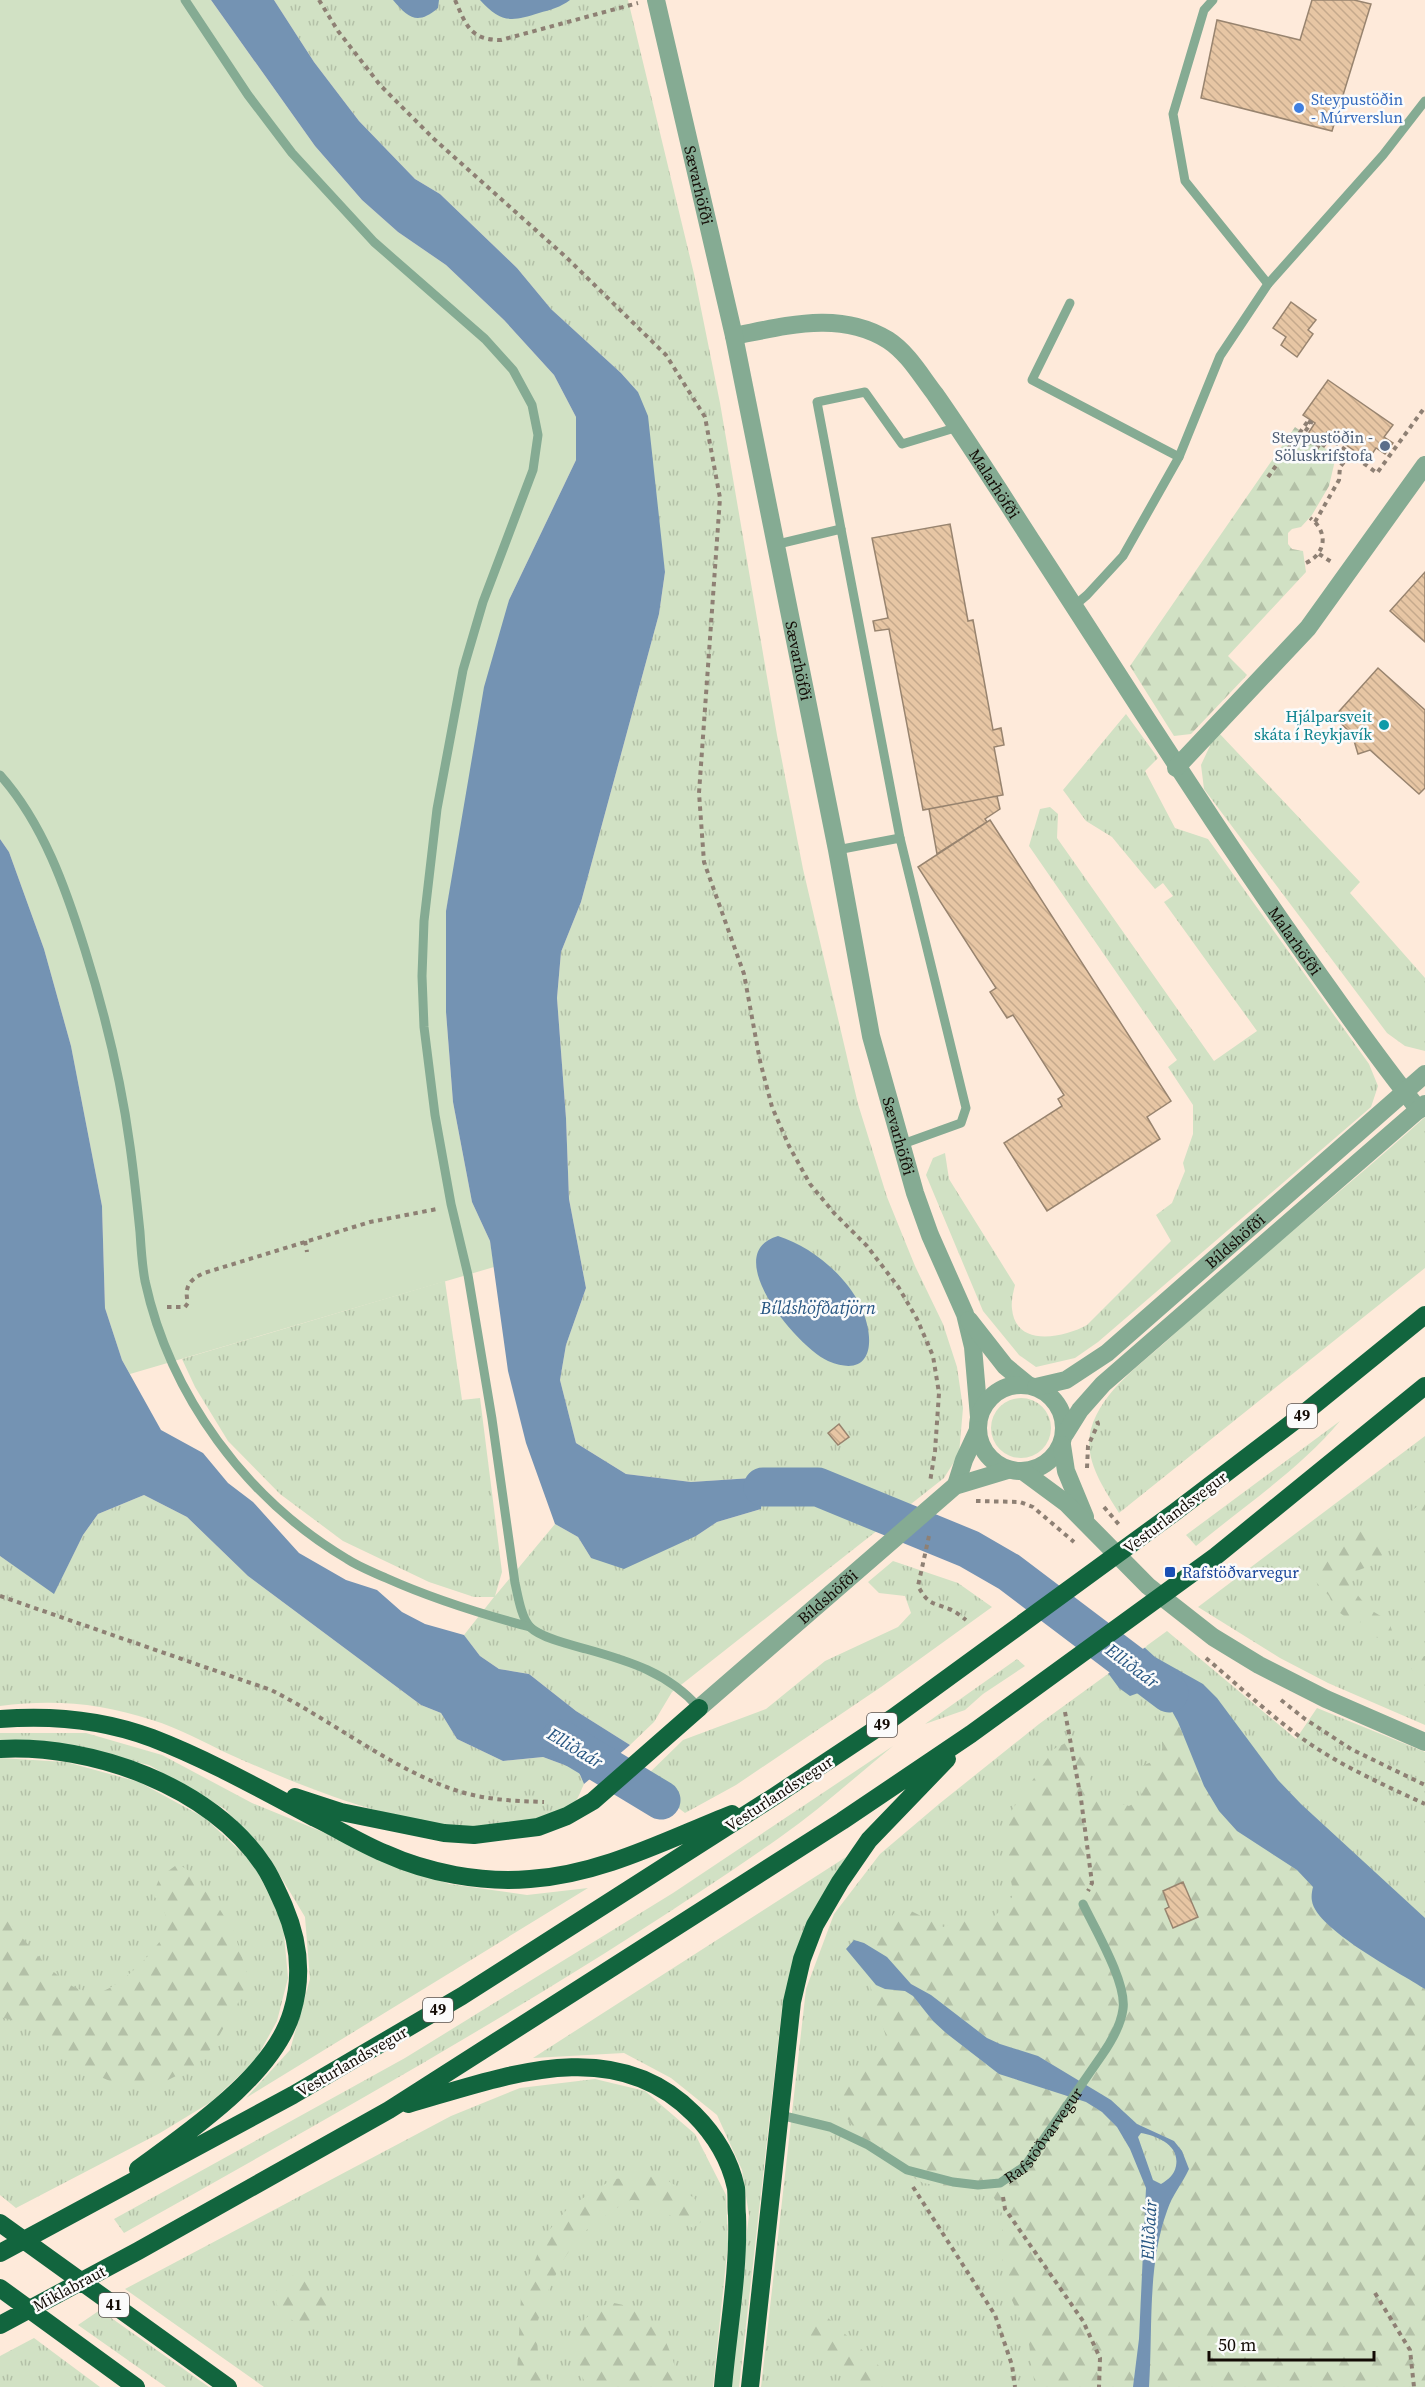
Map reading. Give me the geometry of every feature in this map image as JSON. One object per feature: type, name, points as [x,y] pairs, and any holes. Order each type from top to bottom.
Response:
[{"type":"highway","name":"Vesturlandsvegur","points":[[89,2207],[293,2096],[462,1996],[775,1796],[894,1717],[1175,1512],[1297,1419],[1425,1315]]},
{"type":"highway","points":[[389,2110],[832,1827],[971,1734],[1216,1556],[1425,1386]]},
{"type":"highway","points":[[242,1779],[341,1812],[444,1833],[474,1835],[507,1833],[538,1827],[567,1816],[593,1801],[699,1708]]},
{"type":"highway","points":[[0,1719],[52,1718],[94,1722],[150,1737],[192,1754],[383,1853],[447,1873],[490,1879],[529,1879],[570,1874],[603,1865],[645,1851],[775,1796]]},
{"type":"highway","points":[[750,2387],[792,2002],[802,1959],[815,1924],[840,1882],[870,1840],[971,1734]]},
{"type":"highway","points":[[0,1749],[26,1747],[110,1762],[144,1774],[213,1813],[241,1838],[264,1865],[292,1924],[298,1947],[299,1980],[292,2014],[279,2042],[255,2072],[222,2104],[89,2207]]},
{"type":"highway","points":[[389,2110],[540,2069],[593,2066],[629,2072],[663,2087],[686,2106],[708,2128],[723,2153],[736,2188],[738,2243],[723,2387]]},
{"type":"highway","name":"Miklabraut","points":[[0,2325],[138,2251],[389,2110]]},
{"type":"highway","name":"49","points":[[0,2253],[89,2207]]},
{"type":"highway","name":"41","points":[[0,2223],[228,2387]]},
{"type":"highway","points":[[0,2288],[136,2387]]},
{"type":"street","name":"Sævarhöfði","points":[[650,1],[734,336],[837,850],[871,1036],[900,1144],[930,1235],[965,1314],[973,1347],[979,1423]]},
{"type":"street","name":"Malarhöfði","points":[[734,336],[819,322],[848,323],[872,331],[891,342],[911,362],[958,427],[1176,768],[1294,940],[1404,1092],[1422,1107]]},
{"type":"street","points":[[1176,768],[1308,628],[1425,465]]},
{"type":"street","name":"Bíldshöfði","points":[[956,1485],[984,1406],[993,1396],[1015,1385],[1032,1386],[1066,1380],[1107,1353],[1425,1074]]},
{"type":"street","name":"Bíldshöfði","points":[[699,1708],[850,1577],[934,1494],[956,1485],[1016,1471],[1036,1470],[1047,1464],[1056,1456],[1063,1439],[1086,1403],[1102,1384],[1422,1107]]},
{"type":"street","name":"Sævarhöfði","points":[[965,1314],[1005,1366],[1032,1386]]},
{"type":"street","points":[[1032,1386],[1055,1401],[1065,1422],[1063,1439],[1066,1471],[1090,1527]]},
{"type":"street","points":[[979,1423],[980,1443],[986,1454],[996,1464],[1016,1471],[1066,1503],[1148,1586],[1213,1637],[1259,1665],[1326,1699],[1425,1742]]},
{"type":"lane","points":[[185,0],[248,95],[292,153],[374,242],[485,339],[513,370],[532,405],[538,435],[533,470],[483,602],[463,670],[437,809],[424,921],[422,975],[424,1027],[435,1115],[451,1204],[468,1275],[487,1386],[515,1583],[519,1602],[530,1627]]},
{"type":"lane","points":[[1213,0],[1203,9],[1173,114],[1185,182],[1268,284]]},
{"type":"lane","points":[[1074,606],[1087,596],[1122,556],[1179,457],[1220,356],[1268,284],[1383,155],[1425,101]]},
{"type":"lane","points":[[1070,303],[1032,380],[1179,457]]},
{"type":"lane","points":[[900,1144],[961,1123],[966,1108],[900,838],[817,402],[865,392],[902,444],[958,427]]},
{"type":"lane","points":[[774,544],[841,529]]},
{"type":"lane","points":[[0,775],[15,792],[41,837],[72,911],[115,1055],[129,1142],[144,1277],[151,1307],[178,1377],[207,1425],[265,1498],[309,1535],[350,1561],[416,1591],[487,1616],[530,1627],[565,1644],[619,1658],[648,1669],[671,1681],[699,1708]]},
{"type":"lane","points":[[837,850],[900,838]]},
{"type":"lane","name":"Rafstöðvarvegur","points":[[780,2115],[830,2127],[868,2145],[907,2170],[978,2185],[1000,2183],[1013,2176],[1025,2166],[1049,2133],[1102,2055],[1119,2023],[1124,1998],[1121,1985],[1083,1904]]},
{"type":"path","points":[[319,0],[338,31],[380,85],[434,140],[567,258],[666,355],[705,417],[720,498],[699,793],[704,862],[744,974],[769,1096],[789,1146],[810,1184],[834,1213],[867,1246],[899,1288],[917,1319],[933,1356],[939,1403],[934,1494]]},
{"type":"path","points":[[455,0],[466,26],[484,40],[501,40],[604,11],[650,1]]},
{"type":"path","points":[[1268,477],[1308,421],[1311,423],[1302,436],[1321,449],[1329,438],[1377,473],[1425,407]]},
{"type":"path","points":[[1316,522],[1339,480],[1340,467],[1350,454]]},
{"type":"path","points":[[1306,562],[1319,554],[1322,547],[1323,533],[1316,522],[1310,518]]},
{"type":"path","points":[[151,1307],[185,1306],[188,1303],[185,1291],[191,1279],[204,1273],[370,1221],[411,1212],[426,1212],[451,1204]]},
{"type":"path","points":[[305,1241],[307,1252]]},
{"type":"path","points":[[1086,1403],[1098,1424],[1088,1446],[1089,1477]]},
{"type":"path","points":[[1101,1503],[1122,1528]]},
{"type":"path","points":[[931,1528],[918,1586],[925,1598],[935,1606],[951,1609],[966,1620]]},
{"type":"path","points":[[0,1596],[271,1690],[307,1708],[394,1762],[458,1791],[502,1800],[551,1803]]},
{"type":"path","points":[[1065,1712],[1081,1799],[1092,1883],[1083,1904]]},
{"type":"path","points":[[907,2170],[914,2190],[995,2315],[1012,2365],[1015,2387]]},
{"type":"path","points":[[1000,2183],[1005,2209],[1083,2321],[1097,2348],[1100,2358],[1099,2387]]},
{"type":"path","points":[[1374,2293],[1410,2350],[1414,2387]]},
{"type":"green space","points":[[0,0],[211,0],[315,146],[362,200],[398,232],[446,265],[504,320],[554,375],[576,417],[576,460],[509,600],[446,911],[446,1012],[453,1102],[472,1202],[490,1241],[494,1267],[130,1374],[122,1360],[105,1308],[102,1206],[71,1046],[44,949],[9,852],[0,839]]},
{"type":"green space","points":[[274,0],[628,0],[694,274],[720,403],[777,735],[803,869],[858,1104],[887,1197],[915,1266],[943,1324],[957,1367],[963,1408],[959,1454],[944,1478],[672,1692],[654,1722],[630,1745],[576,1711],[529,1674],[499,1669],[480,1656],[464,1635],[494,1597],[474,1597],[429,1582],[343,1541],[280,1494],[228,1441],[195,1387],[182,1359],[445,1281],[462,1400],[480,1398],[502,1572],[495,1596],[555,1524],[578,1537],[591,1558],[696,1536],[717,1522],[761,1509],[752,1478],[691,1482],[626,1474],[576,1443],[560,1380],[566,1345],[586,1288],[569,1199],[566,1118],[557,998],[561,952],[581,902],[659,614],[665,572],[638,392],[621,373],[551,309],[517,268],[440,194],[415,179],[359,121],[314,62]]},
{"type":"green space","points":[[1295,427],[1336,456],[1329,486],[1312,515],[1301,527],[1292,529],[1288,533],[1288,544],[1292,549],[1303,551],[1306,572],[1228,656],[1247,675],[1191,734],[1174,736],[1130,666]]},
{"type":"green space","points":[[1126,714],[1158,758],[1145,771],[1175,828],[1208,839],[1369,1064],[1378,1086],[1371,1107],[1098,1342],[1075,1358],[1036,1367],[1019,1355],[983,1311],[926,1175],[933,1158],[945,1153],[949,1179],[1015,1285],[1012,1306],[1015,1321],[1022,1330],[1031,1335],[1054,1336],[1087,1325],[1171,1241],[1156,1215],[1172,1203],[1185,1171],[1183,1163],[1193,1134],[1193,1105],[1168,1067],[1177,1060],[1029,846],[1040,809],[1050,807],[1058,814],[1057,838],[1214,1061],[1257,1031],[1164,902],[1173,896],[1163,883],[1155,889],[1112,837],[1086,821],[1063,790]]},
{"type":"green space","points":[[1218,732],[1360,882],[1350,893],[1425,978],[1425,1051],[1405,1046],[1387,1033],[1204,789],[1201,765]]},
{"type":"green space","points":[[1425,1117],[1425,1268],[1119,1513],[1096,1473],[1090,1452],[1091,1429],[1104,1402],[1125,1378],[1202,1309]]},
{"type":"green space","points":[[1021,1398],[1042,1407],[1051,1428],[1042,1449],[1021,1458],[1000,1449],[991,1428],[1000,1407]]},
{"type":"green space","points":[[1340,1421],[1290,1471],[1196,1546],[1186,1535]]},
{"type":"green space","points":[[1425,1436],[1425,1725],[1328,1683],[1280,1658],[1198,1607]]},
{"type":"green space","points":[[144,1495],[187,1517],[248,1576],[421,1705],[441,1713],[457,1739],[503,1761],[543,1757],[578,1770],[584,1784],[576,1800],[568,1808],[556,1814],[522,1823],[486,1826],[449,1825],[411,1819],[299,1784],[172,1727],[133,1714],[77,1704],[39,1703],[0,1706],[0,1556],[54,1593],[83,1535],[98,1514]]},
{"type":"green space","points":[[1425,1501],[1425,1532],[1413,1521],[1414,1509]]},
{"type":"green space","points":[[1379,1527],[1389,1535],[1385,1550],[1374,1563],[1354,1572],[1351,1587],[1369,1609],[1389,1621],[1392,1631],[1382,1639],[1372,1636],[1362,1622],[1353,1623],[1335,1609],[1329,1596],[1315,1581],[1318,1567],[1363,1529]]},
{"type":"green space","points":[[893,1561],[958,1583],[992,1607],[881,1687],[736,1785],[685,1813],[642,1780],[683,1740],[766,1709],[825,1661],[898,1627],[911,1613],[905,1596],[879,1593],[868,1582]]},
{"type":"green space","points":[[1167,1631],[1296,1739],[1317,1708],[1425,1752],[1425,2387],[761,2387],[806,1989],[834,1914],[880,1854],[1039,1724]]},
{"type":"green space","points":[[1425,1656],[1425,1686],[1411,1668],[1417,1657]]},
{"type":"green space","points":[[1017,1659],[1025,1666],[983,1694],[965,1710],[925,1724]]},
{"type":"green space","points":[[1178,1722],[1193,1763],[1219,1811],[1256,1845],[1297,1870],[1313,1887],[1312,1901],[1346,1942],[1384,1962],[1425,1989],[1425,2387],[1149,2387],[1156,2254],[1169,2206],[1189,2170],[1166,2137],[1137,2124],[1111,2100],[1038,2056],[987,2038],[931,1995],[911,1984],[887,1957],[874,1949],[894,1913],[909,1910],[943,1927],[969,1919],[987,1925],[1014,1895],[1005,1854],[1010,1813],[1054,1749],[1079,1736],[1095,1797],[1129,1806],[1143,1798],[1135,1776],[1142,1766],[1163,1757],[1161,1731],[1166,1726]]},
{"type":"green space","points":[[0,1733],[86,1733],[162,1755],[252,1803],[449,1884],[527,1895],[588,1888],[246,2098],[290,2050],[310,1979],[305,1917],[269,1857],[225,1809],[149,1765],[36,1741],[0,1743]]},
{"type":"green space","points":[[893,1746],[823,1805],[779,1838],[620,1944],[538,1994],[374,2092],[124,2233],[114,2219],[405,2058],[673,1893]]},
{"type":"green space","points":[[0,1758],[66,1762],[139,1782],[205,1818],[253,1863],[283,1923],[288,1978],[277,2021],[255,2061],[211,2102],[160,2133],[16,2208],[0,2195]]},
{"type":"green space","points":[[846,1857],[808,1920],[782,2008],[739,2387],[728,2387],[749,2215],[742,2170],[717,2115],[671,2078],[624,2053],[533,2058]]},
{"type":"green space","points":[[175,1866],[189,1871],[217,1905],[234,1932],[248,1976],[242,1996],[212,2048],[192,2068],[158,2085],[140,2089],[119,2085],[94,2074],[19,2022],[0,2017],[0,1911],[38,1956],[60,1977],[81,1990],[93,1993],[104,1991],[137,1967],[164,1935],[167,1927],[166,1918],[153,1894],[160,1877]]},
{"type":"green space","points":[[868,1977],[885,1989],[905,1991],[913,1996],[946,2033],[999,2074],[1086,2102],[1102,2112],[1117,2127],[1130,2149],[1146,2187],[1139,2339],[1133,2387],[1035,2387],[1028,2337],[1008,2291],[999,2242],[1005,2219],[992,2194],[923,2183],[875,2155],[829,2095],[837,2082],[875,2066],[891,2047],[878,2015]]},
{"type":"green space","points":[[595,2079],[645,2091],[695,2134],[726,2195],[728,2243],[713,2387],[264,2387],[125,2289],[451,2116],[520,2088]]},
{"type":"green space","points":[[661,2176],[694,2198],[703,2213],[702,2221],[693,2228],[644,2201],[631,2200],[613,2210],[580,2235],[563,2260],[546,2295],[536,2327],[539,2365],[552,2387],[524,2387],[517,2373],[521,2296],[545,2235],[569,2207],[613,2179]]},
{"type":"green space","points":[[297,2274],[308,2276],[326,2289],[329,2309],[317,2320],[304,2323],[292,2320],[282,2313],[276,2304],[276,2293],[282,2282]]},
{"type":"green space","points":[[614,2303],[630,2307],[642,2314],[661,2333],[672,2358],[680,2387],[587,2387],[573,2357],[580,2324],[598,2307]]},
{"type":"green space","points":[[100,2310],[209,2387],[166,2387],[78,2325]]},
{"type":"green space","points":[[816,2317],[827,2317],[898,2387],[863,2387],[804,2332]]},
{"type":"green space","points":[[34,2338],[100,2387],[0,2387],[0,2356]]},
{"type":"water","points":[[211,0],[274,0],[314,62],[359,121],[415,179],[440,194],[517,268],[551,309],[621,373],[638,392],[648,416],[665,572],[659,614],[581,902],[561,952],[557,998],[566,1118],[569,1199],[586,1288],[566,1345],[560,1380],[576,1443],[626,1474],[691,1482],[752,1478],[763,1487],[761,1509],[717,1522],[696,1536],[624,1569],[591,1558],[578,1537],[555,1524],[526,1443],[508,1371],[490,1241],[472,1202],[453,1102],[446,1012],[446,911],[484,687],[509,600],[576,460],[576,417],[554,375],[504,320],[446,265],[398,232],[362,200],[315,146]]},
{"type":"water","points":[[393,0],[439,0],[438,8],[425,17],[414,18],[404,12]]},
{"type":"water","points":[[480,0],[570,0],[563,5],[514,19],[501,17],[487,8]]},
{"type":"water","points":[[0,839],[9,852],[44,949],[71,1046],[102,1206],[105,1308],[122,1360],[161,1430],[203,1453],[228,1483],[253,1502],[299,1553],[346,1580],[377,1590],[402,1612],[425,1624],[464,1635],[480,1656],[499,1669],[529,1674],[576,1711],[630,1745],[584,1784],[578,1770],[543,1757],[503,1761],[457,1739],[441,1713],[421,1705],[248,1576],[187,1517],[144,1495],[98,1514],[83,1535],[54,1594],[0,1556]]},
{"type":"water","name":"Bíldshöfðatjörn","points":[[778,1236],[814,1254],[836,1272],[853,1294],[860,1305],[868,1329],[868,1352],[863,1360],[855,1365],[844,1366],[828,1361],[799,1338],[769,1300],[759,1279],[756,1261],[762,1246]]},
{"type":"water","points":[[1144,1647],[1155,1657],[1203,1684],[1217,1698],[1278,1780],[1425,1918],[1425,1989],[1379,1962],[1343,1937],[1317,1912],[1312,1901],[1313,1887],[1297,1870],[1237,1831],[1219,1811],[1204,1786],[1178,1722],[1168,1704],[1141,1692],[1130,1696],[1119,1688],[1108,1673]]},
{"type":"water","points":[[854,1940],[864,1943],[887,1957],[911,1984],[931,1995],[987,2038],[1038,2056],[1111,2100],[1137,2124],[1174,2141],[1182,2151],[1189,2169],[1169,2205],[1156,2254],[1149,2387],[1133,2387],[1139,2339],[1146,2188],[1130,2149],[1117,2127],[1102,2112],[1086,2102],[999,2074],[946,2033],[913,1996],[905,1991],[885,1989],[876,1985],[846,1949]],"holes":[[[1141,2133],[1171,2147],[1176,2159],[1176,2166],[1172,2174],[1161,2184],[1153,2180],[1138,2137]]]},
{"type":"pier","points":[[1143,1645],[1147,1646],[1106,1675],[1106,1671]]},
{"type":"building","points":[[1312,0],[1354,0],[1371,4],[1332,131],[1201,98],[1217,20],[1300,40]]},
{"type":"building","points":[[1291,302],[1316,320],[1308,330],[1313,334],[1297,357],[1281,345],[1286,337],[1273,328]]},
{"type":"building","points":[[1328,380],[1393,425],[1384,437],[1393,443],[1385,454],[1376,448],[1368,460],[1327,432],[1319,443],[1307,435],[1315,423],[1303,415]]},
{"type":"building","points":[[950,524],[968,621],[973,620],[993,730],[1001,728],[1004,745],[994,747],[1003,795],[923,810],[889,629],[875,631],[873,621],[888,618],[872,538]]},
{"type":"building","points":[[1425,572],[1425,642],[1390,611]]},
{"type":"building","name":"Hjálparsveit skáta í Reykjavík","points":[[1378,668],[1425,710],[1425,788],[1419,794],[1370,750],[1358,754],[1352,734],[1334,717]]},
{"type":"building","points":[[997,796],[1000,809],[985,819],[987,822],[937,854],[929,809]]},
{"type":"building","points":[[990,820],[1171,1101],[1147,1117],[1160,1139],[1047,1211],[1004,1143],[1062,1106],[1058,1099],[1064,1095],[1013,1015],[1007,1018],[990,992],[996,988],[918,867]]},
{"type":"building","points":[[839,1424],[849,1437],[838,1445],[828,1433]]},
{"type":"building","points":[[1183,1882],[1198,1917],[1173,1928],[1165,1909],[1169,1907],[1163,1891]]},
{"type":"waterway","name":"Elliðaár","points":[[763,1487],[818,1487],[969,1549],[1009,1572],[1169,1693]]},
{"type":"waterway","name":"Elliðaár","points":[[560,1739],[661,1800]]},
{"type":"place","name":"Steypustöðin - Múrverslun","points":[[1299,108]]},
{"type":"place","name":"Steypustöðin - Söluskrifstofa","points":[[1385,446]]},
{"type":"place","name":"Hjálparsveit skáta í Reykjavík","points":[[1384,725]]},
{"type":"place","name":"Rafstöðvarvegur","points":[[1170,1572]]}]
